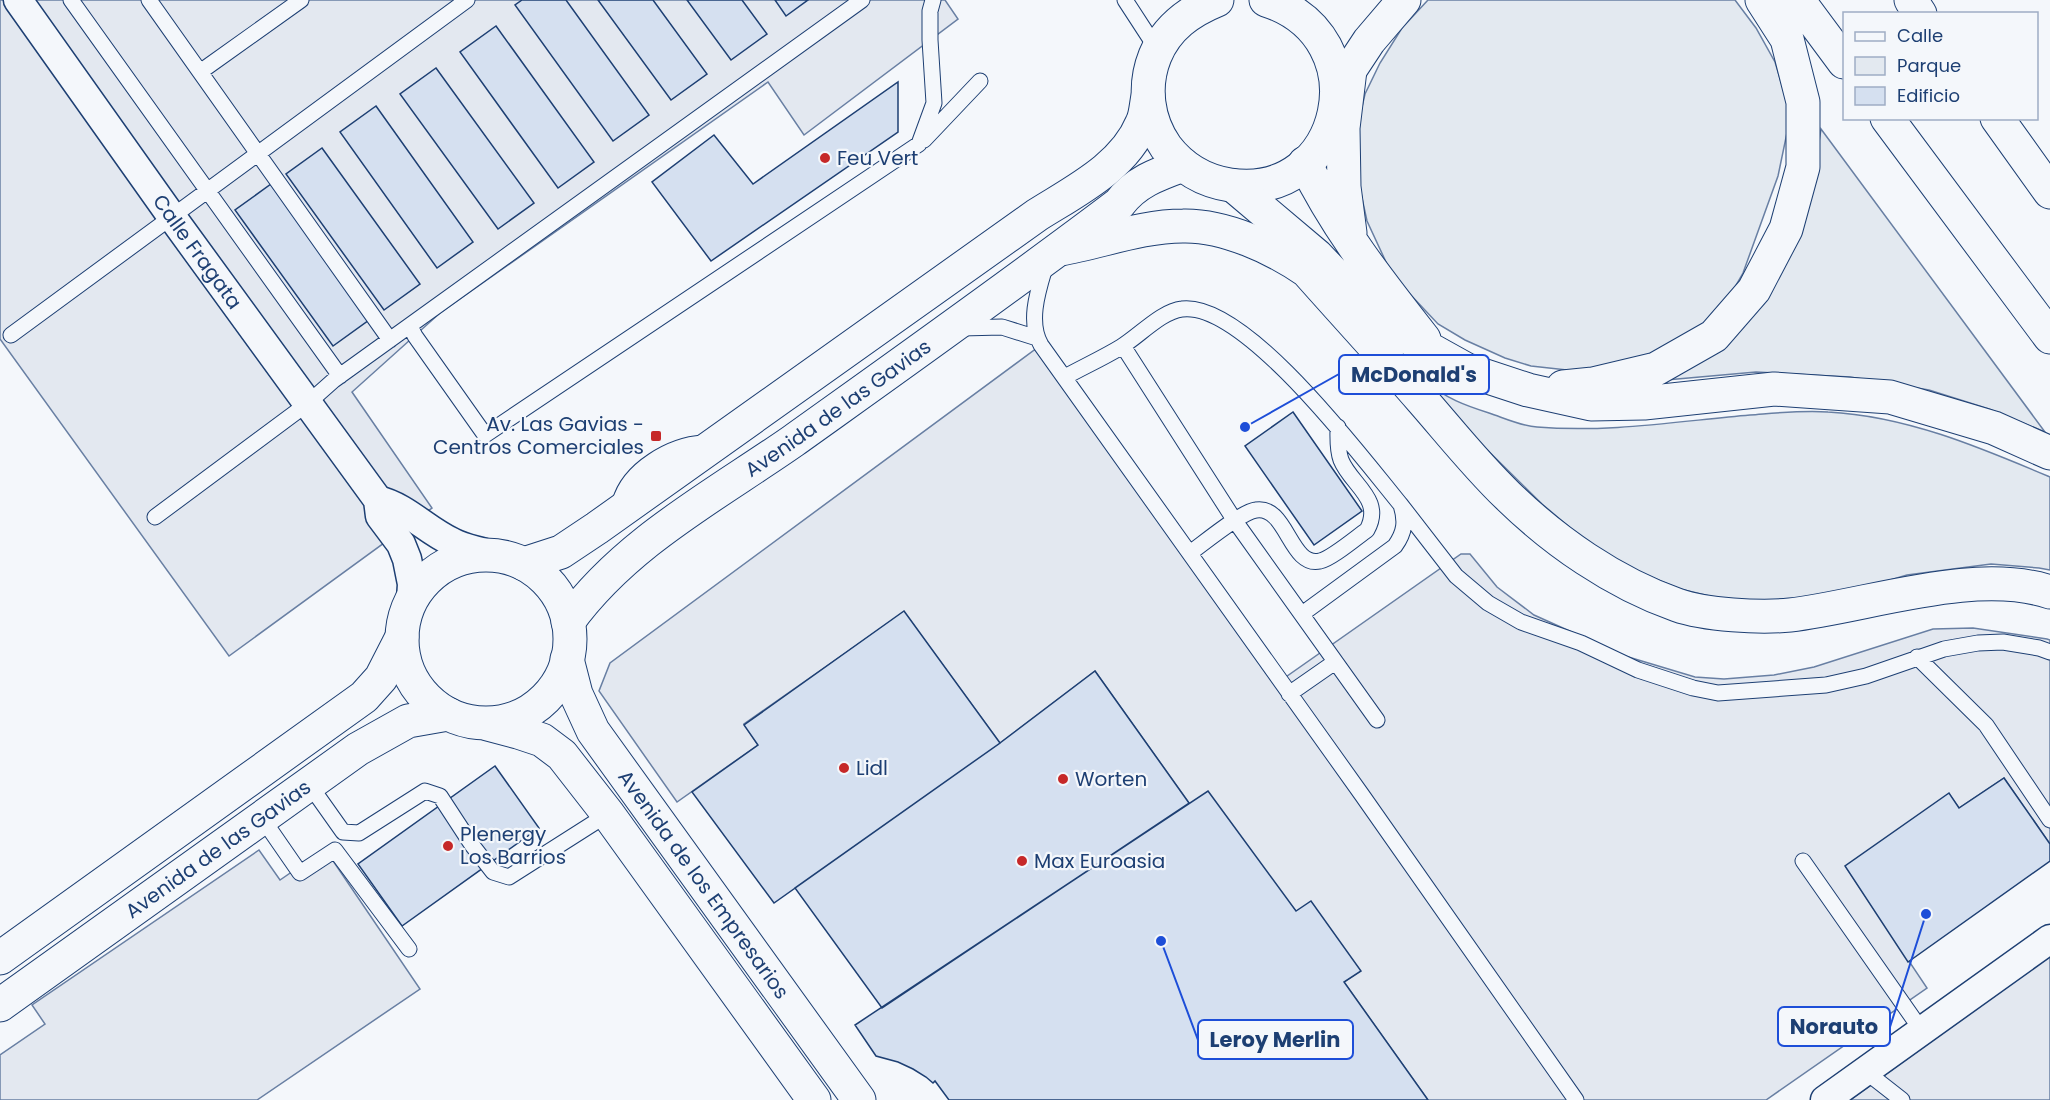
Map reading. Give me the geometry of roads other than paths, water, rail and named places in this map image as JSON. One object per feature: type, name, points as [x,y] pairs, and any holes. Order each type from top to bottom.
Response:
[{"type":"main road","points":[[1156,54],[1179,10],[1198,8],[1217,0]]},
{"type":"main road","points":[[1266,0],[1280,4],[1299,15],[1314,29],[1326,47],[1334,66],[1344,79]]},
{"type":"main road","points":[[1352,244],[1344,187],[1344,79],[1369,41],[1404,0]]},
{"type":"main road","points":[[1528,390],[1593,384],[1656,369],[1714,336],[1754,290],[1786,229],[1803,167],[1803,102],[1787,39],[1762,0]]},
{"type":"main road","points":[[1798,0],[1843,59]]},
{"type":"main road","name":"Avenida de las Gavias","points":[[524,564],[561,552],[1037,215],[1102,172],[1130,145],[1143,122],[1150,74],[1156,54]]},
{"type":"main road","name":"Avenida de las Gavias","points":[[1119,204],[1191,184],[1247,187],[1288,176],[1320,148],[1330,129],[1344,79]]},
{"type":"main road","points":[[1148,96],[1159,137],[1183,165],[1206,179],[1226,185],[1317,256],[1370,312],[1386,325],[1467,370],[1528,390],[1591,404],[1644,403],[1774,389],[1890,397],[1994,428],[2050,453]]},
{"type":"main road","points":[[1888,120],[2050,337]]},
{"type":"main road","points":[[1998,120],[2050,192]]},
{"type":"main road","points":[[1305,163],[1324,201],[1373,275],[1432,350]]},
{"type":"main road","name":"Avenida de las Gavias","points":[[568,622],[584,600],[648,540],[794,440],[1054,254],[1119,204],[1128,192],[1152,177],[1183,165]]},
{"type":"main road","points":[[1054,254],[1121,235],[1183,226],[1247,239],[1291,260],[1307,271],[1456,441],[1532,518],[1608,573],[1678,606],[1744,616],[1785,615],[1820,611],[1905,593],[1968,585],[2008,585],[2050,592]]},
{"type":"main road","points":[[1291,260],[1307,263],[1342,282],[1365,336]]},
{"type":"main road","points":[[488,554],[506,557],[540,574],[562,604],[568,622],[567,659],[550,693],[520,716],[503,721],[484,723],[465,721],[448,714],[419,690],[409,674],[404,656],[402,637],[404,618],[411,600],[421,585],[435,572],[451,562],[469,556],[488,554]]},
{"type":"main road","name":"Avenida de las Gavias","points":[[0,958],[364,697],[381,678],[402,637]]},
{"type":"main road","name":"Avenida de los Empresarios","points":[[567,659],[576,694],[593,731],[859,1100]]},
{"type":"main road","name":"Avenida de las Gavias","points":[[0,1005],[358,749],[408,721],[448,714]]},
{"type":"main road","name":"Avenida de los Empresarios","points":[[484,723],[542,740],[562,756],[608,814],[814,1100]]},
{"type":"street","name":"Calle Fragata","points":[[18,0],[172,217],[378,500],[380,516],[401,544],[407,559],[412,584],[411,600]]},
{"type":"street","name":"Calle Fragata","points":[[378,500],[393,504],[452,543],[488,554]]},
{"type":"street","points":[[1825,1100],[2050,939]]},
{"type":"lane","points":[[71,0],[340,376]]},
{"type":"lane","points":[[149,0],[390,340]]},
{"type":"lane","points":[[200,72],[301,0]]},
{"type":"lane","points":[[11,336],[467,0]]},
{"type":"lane","points":[[155,517],[307,404],[340,376],[862,0]]},
{"type":"lane","points":[[919,144],[934,103],[930,40],[930,11],[933,0]]},
{"type":"lane","points":[[1125,0],[1151,40],[1156,54]]},
{"type":"lane","points":[[410,326],[486,435],[919,144],[980,81]]},
{"type":"lane","points":[[1054,254],[1035,303],[1037,338],[1576,1100]]},
{"type":"lane","points":[[1065,377],[1123,346],[1165,316],[1181,309],[1205,310],[1250,339],[1297,381],[1338,427],[1456,576],[1488,603],[1521,622],[1581,644],[1663,680],[1718,693],[1779,690],[1852,680],[1944,649],[1978,643],[2003,642],[2050,652]]},
{"type":"lane","points":[[943,333],[965,327],[1002,327],[1037,338]]},
{"type":"lane","points":[[1123,346],[1235,521],[1377,720]]},
{"type":"lane","points":[[1190,553],[1251,511],[1263,509],[1274,516],[1300,554],[1311,561],[1323,561],[1367,530],[1371,523],[1372,504],[1342,461],[1338,444],[1338,427]]},
{"type":"lane","points":[[1302,614],[1395,546],[1402,537],[1405,526],[1401,505]]},
{"type":"lane","points":[[1917,657],[1986,725],[2050,820]]},
{"type":"lane","points":[[1289,694],[1335,662]]},
{"type":"lane","points":[[309,784],[343,832]]},
{"type":"lane","points":[[343,832],[359,833],[425,791],[440,796],[493,872],[509,878],[608,814]]},
{"type":"lane","points":[[262,818],[300,873],[335,850],[343,832]]},
{"type":"lane","points":[[335,850],[409,949]]},
{"type":"lane","points":[[1803,861],[1922,1031]]},
{"type":"lane","points":[[1865,1071],[1902,1100]]},
{"type":"place","name":"Feu Vert","points":[[825,158]]},
{"type":"place","name":"McDonald's","points":[[1245,427]]},
{"type":"place","name":"Av. Las Gavias - Centros Comerciales","points":[[656,436]]},
{"type":"place","name":"Lidl","points":[[844,768]]},
{"type":"place","name":"Worten","points":[[1063,779]]},
{"type":"place","name":"Plenergy Los Barrios","points":[[448,846]]},
{"type":"place","name":"Max Euroasia","points":[[1022,861]]},
{"type":"place","name":"Norauto","points":[[1926,914]]},
{"type":"place","name":"Leroy Merlin","points":[[1161,941]]}]
